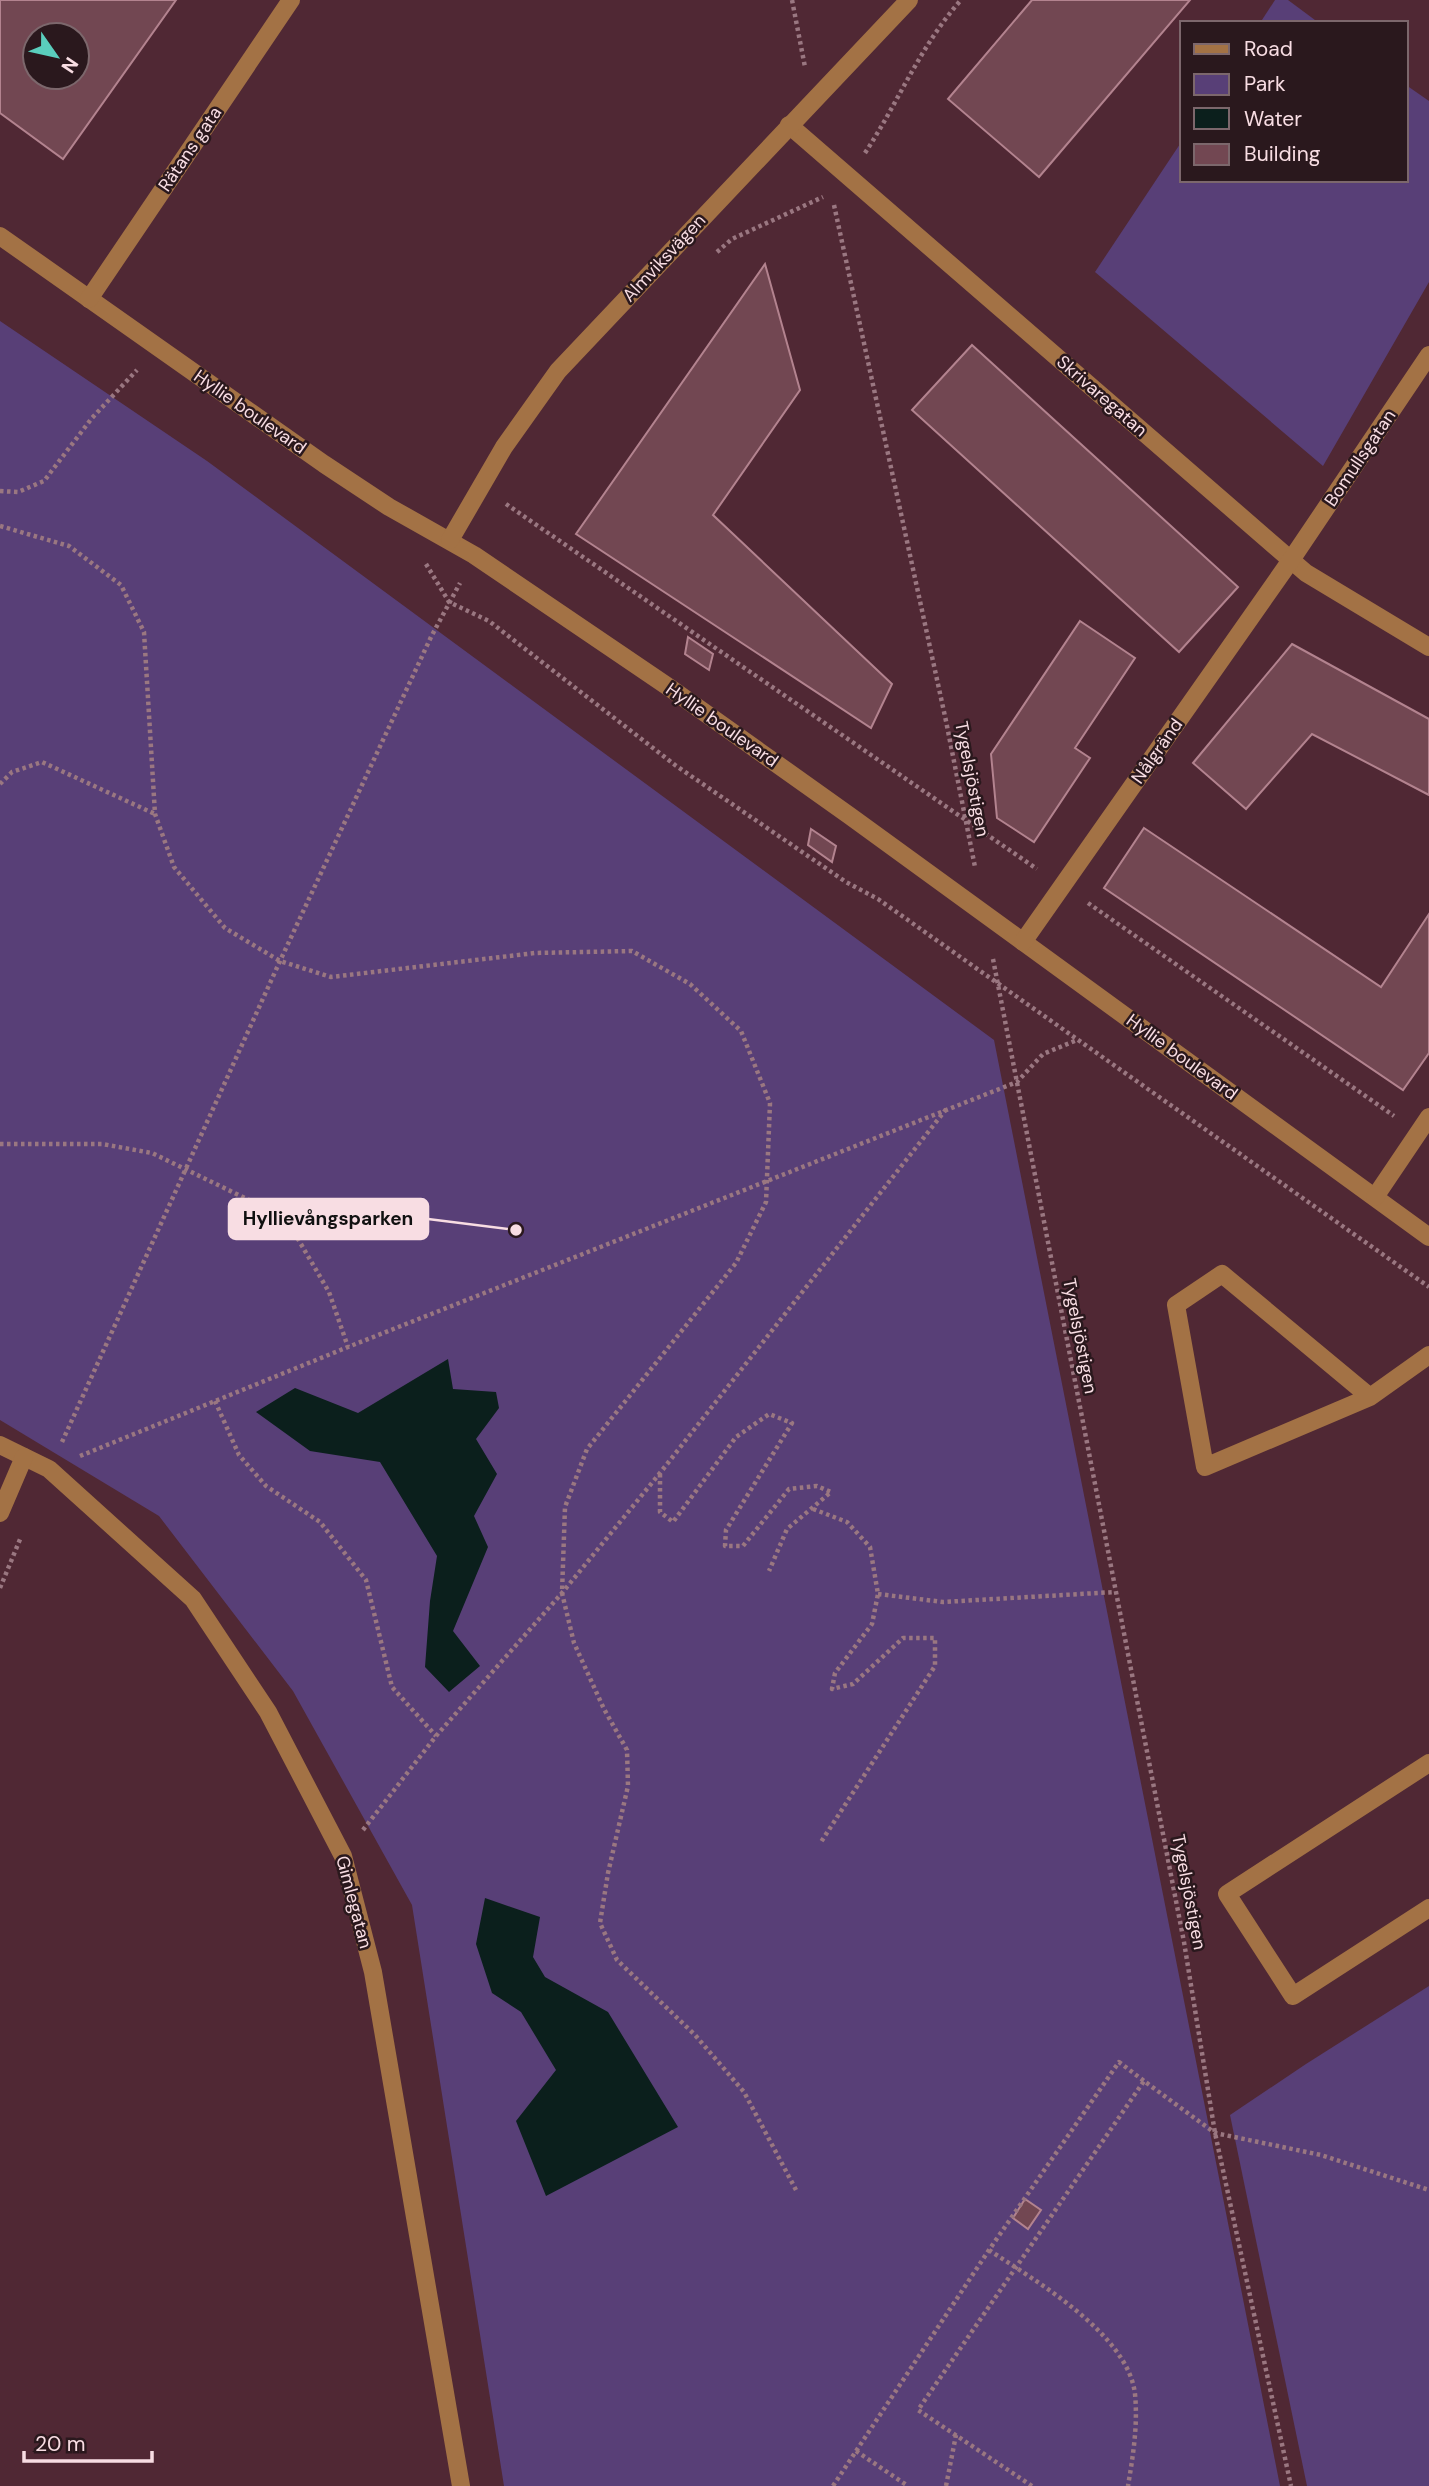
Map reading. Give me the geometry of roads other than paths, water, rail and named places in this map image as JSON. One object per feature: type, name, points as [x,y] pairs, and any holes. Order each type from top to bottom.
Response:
[{"type":"street","name":"Rätans gata","points":[[89,299],[291,0]]},
{"type":"street","name":"Almviksvägen","points":[[450,540],[504,447],[558,370],[909,0]]},
{"type":"street","name":"Skrivaregatan","points":[[789,125],[1306,573],[1429,647]]},
{"type":"street","name":"Hyllie boulevard","points":[[0,236],[389,507],[474,555],[670,688],[1429,1237]]},
{"type":"street","name":"Bomullsgatan","points":[[1291,559],[1429,355]]},
{"type":"street","name":"Nålgränd","points":[[1023,942],[1291,559]]},
{"type":"street","points":[[1375,1197],[1429,1117]]},
{"type":"street","points":[[1370,1397],[1222,1274],[1176,1304],[1205,1467],[1370,1397],[1429,1355]]},
{"type":"street","name":"Gimlegatan","points":[[0,1446],[49,1469],[193,1599],[268,1712],[343,1856],[373,1972],[461,2486]]},
{"type":"street","points":[[0,1513],[24,1457]]},
{"type":"street","points":[[1429,1763],[1227,1894],[1293,1996],[1429,1908]]},
{"type":"water","points":[[448,1359],[453,1389],[496,1392],[499,1408],[476,1439],[497,1474],[474,1516],[488,1547],[453,1631],[480,1666],[449,1692],[425,1667],[430,1601],[437,1556],[380,1462],[310,1451],[256,1412],[295,1388],[358,1413]]},
{"type":"water","points":[[485,1898],[540,1917],[533,1957],[545,1977],[608,2012],[678,2127],[546,2196],[516,2121],[556,2070],[521,2012],[492,1993],[476,1944]]},
{"type":"place","name":"Hyllievångsparken","points":[[516,1230]]}]
